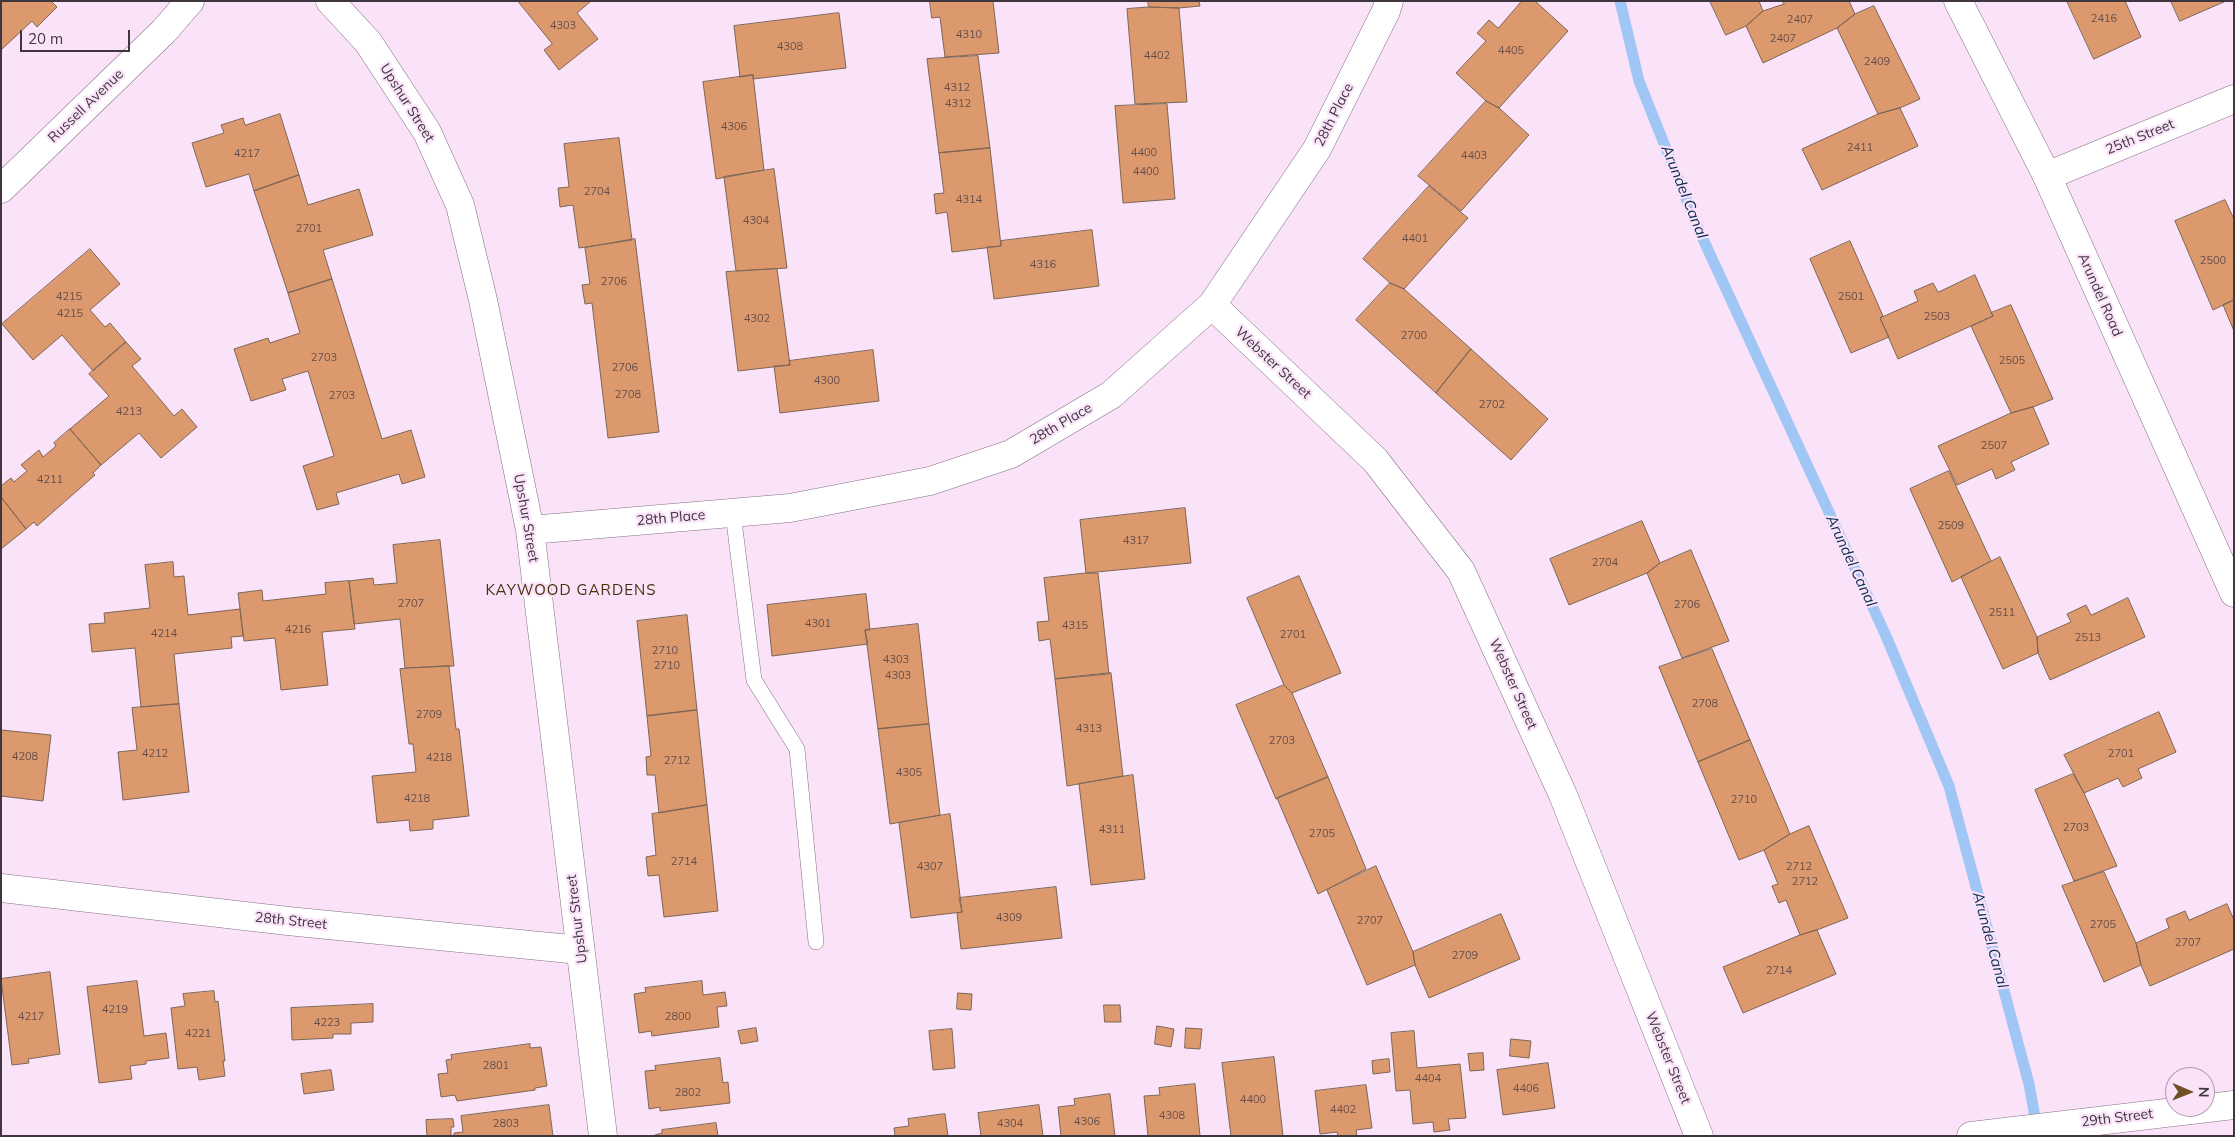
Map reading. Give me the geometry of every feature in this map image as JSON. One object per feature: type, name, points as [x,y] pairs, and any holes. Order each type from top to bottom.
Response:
[{"type":"street","name":"Russell Avenue","points":[[1,189],[164,31],[190,1]]},
{"type":"street","name":"Upshur Street","points":[[330,1],[368,42],[427,132],[460,205],[483,300],[530,530],[603,1136]]},
{"type":"street","name":"28th Place","points":[[530,530],[790,508],[930,481],[1010,454],[1111,395],[1212,306],[1317,149],[1386,11],[1389,1]]},
{"type":"street","name":"Arundel Road","points":[[1958,1],[2047,176],[2234,594]]},
{"type":"street","name":"25th Street","points":[[2047,176],[2234,99]]},
{"type":"street","name":"Webster Street","points":[[1212,306],[1376,460],[1461,571],[1563,795],[1699,1136]]},
{"type":"street","name":"28th Street","points":[[1,888],[288,921],[580,950]]},
{"type":"street","name":"29th Street","points":[[1971,1136],[2234,1105]]},
{"type":"lane","points":[[733,513],[754,680],[797,749],[816,942]]},
{"type":"building","points":[[1,1],[51,1],[57,7],[37,27],[32,21],[1,50]]},
{"type":"building","points":[[518,1],[591,1],[577,13],[598,39],[559,70],[544,50],[552,44]]},
{"type":"building","points":[[930,1],[993,1],[999,53],[945,57],[940,17],[932,18]]},
{"type":"building","points":[[1148,1],[1199,1],[1200,6],[1179,8],[1149,7]]},
{"type":"building","points":[[1522,1],[1535,1],[1568,31],[1499,108],[1486,101],[1456,73],[1486,41],[1477,33],[1489,20],[1498,28]]},
{"type":"building","points":[[1710,1],[1759,1],[1763,11],[1746,26],[1726,35]]},
{"type":"building","points":[[1782,1],[1849,1],[1855,14],[1837,28],[1763,63],[1746,26],[1763,11],[1784,4]]},
{"type":"building","points":[[2067,1],[2125,1],[2141,37],[2094,59]]},
{"type":"building","points":[[2171,1],[2226,1],[2180,21]]},
{"type":"building","points":[[1874,6],[1920,99],[1900,108],[1878,114],[1837,28],[1855,14]]},
{"type":"building","points":[[1149,7],[1179,8],[1187,102],[1135,104],[1127,9]]},
{"type":"building","points":[[839,13],[846,68],[753,79],[753,75],[740,77],[734,26]]},
{"type":"building","points":[[978,56],[990,148],[939,153],[927,59]]},
{"type":"building","points":[[753,75],[764,170],[716,179],[703,82]]},
{"type":"building","points":[[1486,101],[1499,108],[1529,135],[1461,211],[1418,176]]},
{"type":"building","points":[[1167,104],[1175,199],[1123,203],[1115,106]]},
{"type":"building","points":[[1900,108],[1918,146],[1822,190],[1802,149],[1878,114]]},
{"type":"building","points":[[280,114],[299,175],[254,191],[249,174],[206,187],[192,143],[224,133],[221,125],[243,118],[245,125]]},
{"type":"building","points":[[619,138],[632,240],[579,248],[573,205],[560,207],[558,188],[569,187],[564,144]]},
{"type":"building","points":[[990,148],[1001,246],[952,252],[947,212],[936,214],[934,194],[944,193],[939,153]]},
{"type":"building","points":[[774,169],[787,268],[736,271],[724,177]]},
{"type":"building","points":[[299,175],[308,205],[359,189],[373,235],[323,250],[332,279],[288,293],[254,191]]},
{"type":"building","points":[[1429,186],[1468,218],[1404,289],[1390,283],[1363,259]]},
{"type":"building","points":[[2225,200],[2234,219],[2234,300],[2213,310],[2175,221]]},
{"type":"building","points":[[1092,230],[1099,286],[994,299],[987,247],[1001,246],[1001,241]]},
{"type":"building","points":[[635,239],[659,432],[608,438],[592,303],[585,304],[582,285],[590,284],[585,248]]},
{"type":"building","points":[[1850,241],[1883,316],[1880,318],[1889,337],[1851,353],[1810,259]]},
{"type":"building","points":[[90,249],[120,284],[90,310],[105,327],[110,323],[126,342],[93,371],[62,335],[33,360],[2,324]]},
{"type":"building","points":[[777,269],[790,365],[738,371],[726,272]]},
{"type":"building","points":[[1975,275],[1993,316],[1898,359],[1880,318],[1918,301],[1914,291],[1933,283],[1938,292]]},
{"type":"building","points":[[332,279],[382,439],[411,430],[425,477],[402,484],[399,474],[336,493],[339,504],[317,510],[303,466],[334,456],[308,371],[282,379],[286,390],[251,401],[234,349],[268,338],[270,343],[300,333],[288,293]]},
{"type":"building","points":[[1390,283],[1404,289],[1471,349],[1436,393],[1356,320]]},
{"type":"building","points":[[2234,300],[2234,331],[2223,305]]},
{"type":"building","points":[[2011,305],[2053,399],[2011,413],[1971,326],[1993,316],[1991,313]]},
{"type":"building","points":[[126,342],[141,359],[132,366],[174,416],[182,409],[197,427],[161,458],[139,433],[101,465],[70,429],[109,396],[89,374]]},
{"type":"building","points":[[1471,349],[1548,419],[1511,460],[1436,393]]},
{"type":"building","points":[[873,350],[879,401],[780,413],[774,366],[790,365],[789,361]]},
{"type":"building","points":[[2033,407],[2049,444],[2011,462],[2015,470],[1996,479],[1992,469],[1957,485],[1938,446],[2011,413]]},
{"type":"building","points":[[70,429],[101,465],[93,473],[95,475],[37,526],[34,522],[26,529],[1,497],[1,486],[11,478],[14,482],[27,471],[21,465],[39,450],[43,457],[56,446],[54,443]]},
{"type":"building","points":[[1949,471],[1991,561],[1952,582],[1910,489]]},
{"type":"building","points":[[1,497],[26,529],[1,549]]},
{"type":"building","points":[[1185,508],[1191,563],[1086,573],[1080,520]]},
{"type":"building","points":[[1642,521],[1660,563],[1647,573],[1569,605],[1550,559]]},
{"type":"building","points":[[440,540],[454,666],[405,668],[400,619],[354,624],[349,581],[373,578],[374,585],[397,583],[393,545]]},
{"type":"building","points":[[1691,550],[1729,641],[1682,658],[1647,573],[1660,563]]},
{"type":"building","points":[[2000,557],[2037,637],[2038,653],[2003,669],[1961,577]]},
{"type":"building","points":[[173,562],[174,577],[184,576],[188,615],[240,609],[243,636],[231,637],[232,648],[174,654],[179,704],[141,707],[135,648],[92,652],[89,624],[105,623],[104,613],[150,608],[145,565]]},
{"type":"building","points":[[1098,573],[1109,674],[1055,679],[1050,639],[1039,641],[1037,622],[1049,621],[1044,578]]},
{"type":"building","points":[[1299,576],[1341,673],[1292,693],[1284,685],[1247,598]]},
{"type":"building","points":[[349,581],[355,629],[322,632],[328,685],[281,690],[275,638],[244,641],[238,593],[262,590],[263,601],[326,594],[325,583]]},
{"type":"building","points":[[866,594],[870,630],[865,630],[868,644],[772,656],[767,605]]},
{"type":"building","points":[[2128,598],[2145,637],[2050,680],[2038,653],[2037,637],[2071,622],[2067,614],[2086,605],[2091,615]]},
{"type":"building","points":[[687,615],[697,710],[647,716],[637,621]]},
{"type":"building","points":[[918,624],[929,724],[878,729],[865,630]]},
{"type":"building","points":[[1712,649],[1750,740],[1698,762],[1659,667]]},
{"type":"building","points":[[449,666],[456,729],[459,729],[469,816],[433,820],[433,829],[410,831],[409,820],[377,823],[372,776],[416,772],[413,744],[409,744],[400,669]]},
{"type":"building","points":[[1111,673],[1123,776],[1067,786],[1055,679]]},
{"type":"building","points":[[1284,685],[1292,693],[1328,777],[1276,799],[1236,705]]},
{"type":"building","points":[[179,704],[189,792],[123,800],[118,752],[137,750],[132,708]]},
{"type":"building","points":[[697,710],[707,805],[659,813],[655,775],[647,775],[646,757],[651,756],[647,716]]},
{"type":"building","points":[[2159,712],[2176,752],[2138,769],[2142,778],[2123,787],[2118,778],[2084,793],[2064,755]]},
{"type":"building","points":[[929,724],[940,815],[890,824],[878,729]]},
{"type":"building","points":[[1,730],[51,735],[43,801],[1,796]]},
{"type":"building","points":[[1750,740],[1790,834],[1764,850],[1739,860],[1698,762]]},
{"type":"building","points":[[2073,774],[2084,793],[2117,866],[2074,881],[2035,790]]},
{"type":"building","points":[[1133,775],[1145,879],[1091,885],[1079,784]]},
{"type":"building","points":[[1328,777],[1366,869],[1318,894],[1277,798]]},
{"type":"building","points":[[707,805],[718,911],[664,917],[659,875],[648,876],[646,857],[656,855],[652,814]]},
{"type":"building","points":[[950,814],[962,912],[911,918],[899,823]]},
{"type":"building","points":[[1809,826],[1848,918],[1800,935],[1786,900],[1779,903],[1772,886],[1778,884],[1764,850],[1790,834]]},
{"type":"building","points":[[1376,866],[1413,952],[1415,965],[1367,985],[1327,890]]},
{"type":"building","points":[[2104,872],[2136,943],[2141,965],[2104,982],[2062,886]]},
{"type":"building","points":[[1056,887],[1062,938],[961,949],[957,913],[962,912],[959,898]]},
{"type":"building","points":[[2227,904],[2234,920],[2234,949],[2150,986],[2141,965],[2136,943],[2169,928],[2166,919],[2185,911],[2189,920]]},
{"type":"building","points":[[1501,914],[1520,959],[1429,998],[1415,965],[1413,952]]},
{"type":"building","points":[[1817,930],[1836,974],[1743,1013],[1723,967],[1800,935]]},
{"type":"building","points":[[50,972],[60,1054],[28,1059],[29,1063],[12,1065],[1,979]]},
{"type":"building","points":[[137,981],[144,1036],[166,1033],[169,1058],[146,1061],[146,1064],[130,1066],[132,1079],[99,1083],[87,987]]},
{"type":"building","points":[[702,981],[703,995],[725,992],[727,1006],[717,1007],[719,1027],[652,1036],[651,1031],[639,1033],[634,994],[646,992],[645,988]]},
{"type":"building","points":[[214,991],[215,1002],[218,1001],[225,1076],[199,1080],[197,1067],[178,1069],[171,1008],[185,1006],[183,994]]},
{"type":"building","points":[[958,993],[972,994],[971,1010],[957,1009]]},
{"type":"building","points":[[373,1004],[373,1022],[351,1023],[351,1034],[333,1034],[333,1038],[292,1040],[291,1008]]},
{"type":"building","points":[[1104,1005],[1120,1005],[1121,1022],[1105,1022]]},
{"type":"building","points":[[1157,1026],[1174,1029],[1171,1047],[1155,1044]]},
{"type":"building","points":[[756,1028],[758,1041],[741,1044],[738,1031]]},
{"type":"building","points":[[1186,1028],[1202,1029],[1200,1049],[1185,1048]]},
{"type":"building","points":[[952,1029],[955,1068],[933,1070],[929,1031]]},
{"type":"building","points":[[1414,1031],[1417,1068],[1460,1064],[1466,1118],[1448,1119],[1450,1130],[1434,1132],[1433,1122],[1413,1124],[1410,1090],[1396,1091],[1391,1033]]},
{"type":"building","points":[[1511,1039],[1531,1041],[1529,1058],[1510,1056]]},
{"type":"building","points":[[530,1044],[530,1048],[541,1047],[547,1086],[535,1088],[535,1090],[457,1101],[455,1095],[441,1097],[438,1074],[448,1073],[446,1060],[452,1059],[451,1055]]},
{"type":"building","points":[[1483,1053],[1484,1070],[1470,1071],[1468,1054]]},
{"type":"building","points":[[1274,1057],[1283,1136],[1231,1136],[1222,1063]]},
{"type":"building","points":[[720,1058],[723,1083],[728,1082],[730,1103],[660,1111],[660,1107],[649,1109],[645,1071],[656,1070],[655,1066]]},
{"type":"building","points":[[1389,1059],[1390,1072],[1373,1074],[1372,1061]]},
{"type":"building","points":[[1548,1063],[1555,1108],[1503,1115],[1497,1070]]},
{"type":"building","points":[[331,1070],[334,1090],[304,1094],[301,1074]]},
{"type":"building","points":[[1195,1084],[1200,1136],[1148,1136],[1144,1096],[1160,1095],[1159,1088]]},
{"type":"building","points":[[1366,1085],[1372,1128],[1356,1130],[1357,1136],[1338,1136],[1337,1132],[1320,1134],[1315,1091]]},
{"type":"building","points":[[1110,1094],[1115,1136],[1061,1136],[1058,1107],[1075,1105],[1074,1099]]},
{"type":"building","points":[[549,1105],[553,1136],[454,1136],[454,1133],[463,1132],[461,1116]]},
{"type":"building","points":[[1039,1105],[1043,1136],[981,1136],[978,1113]]},
{"type":"building","points":[[945,1114],[948,1136],[895,1136],[894,1128],[909,1126],[908,1119]]},
{"type":"building","points":[[453,1119],[454,1127],[451,1127],[451,1136],[427,1136],[426,1120]]},
{"type":"building","points":[[716,1123],[718,1136],[652,1136],[662,1133],[662,1130]]},
{"type":"waterway","name":"Arundel Canal","points":[[1620,1],[1639,81],[1697,226],[1886,636],[1949,786],[2029,1084],[2037,1128]]},
{"type":"district","name":"KAYWOOD GARDENS","points":[[571,590]]}]
